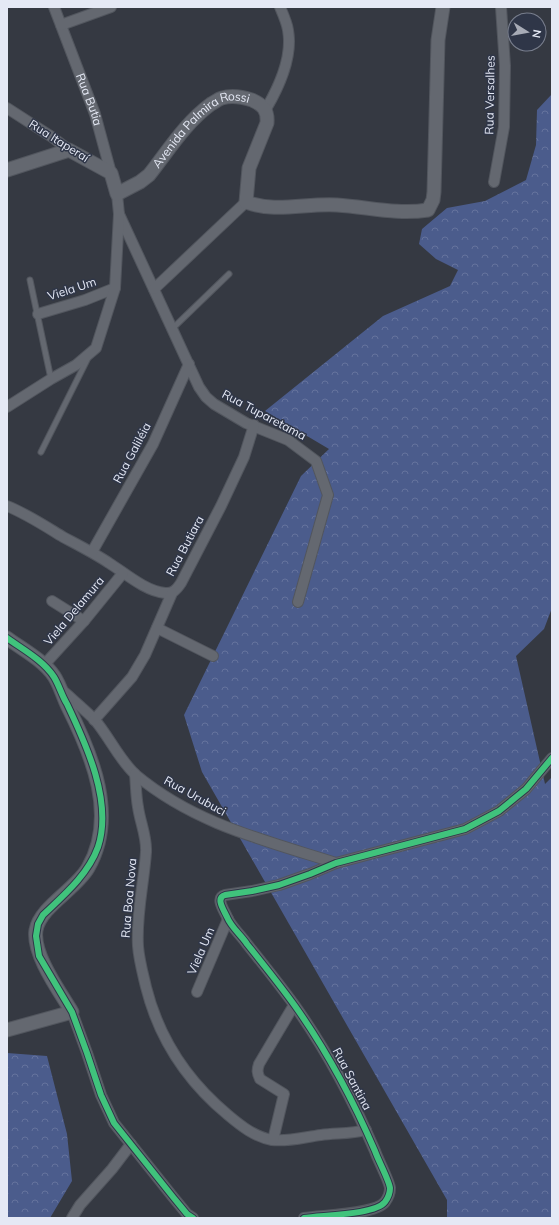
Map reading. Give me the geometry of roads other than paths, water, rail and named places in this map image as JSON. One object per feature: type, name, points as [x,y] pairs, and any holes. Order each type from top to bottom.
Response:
[{"type":"street","name":"Rua Butia","points":[[54,7],[95,114],[117,194]]},
{"type":"street","points":[[61,25],[111,7]]},
{"type":"street","points":[[266,109],[274,96],[288,56],[288,30],[280,7]]},
{"type":"street","points":[[154,289],[246,202],[256,206],[276,208],[336,205],[399,212],[428,210],[433,200],[434,192],[438,40],[443,7]]},
{"type":"street","name":"Rua Versalhes","points":[[494,182],[504,127],[505,66],[501,7]]},
{"type":"street","name":"Avenida Palmira Rossi","points":[[117,194],[140,182],[149,175],[192,120],[221,98],[232,96],[248,99],[260,104],[266,109],[268,117],[249,168],[246,202]]},
{"type":"street","name":"Rua Itaperaí","points":[[7,108],[52,137],[69,150],[111,173]]},
{"type":"street","points":[[7,170],[69,150]]},
{"type":"street","points":[[7,407],[76,365],[96,348],[115,288],[118,214],[117,194]]},
{"type":"street","name":"Rua Tuparetama","points":[[118,214],[199,387],[206,396],[214,404],[246,423],[288,440],[316,461],[328,495],[298,602]]},
{"type":"street","name":"Viela Um","points":[[38,314],[85,300],[115,288]]},
{"type":"street","name":"Rua Galiléia","points":[[92,552],[153,444],[189,364]]},
{"type":"street","name":"Rua Butiara","points":[[92,552],[123,573],[156,591],[165,594],[172,593],[181,583],[221,506],[244,457],[254,425]]},
{"type":"street","points":[[7,506],[20,511],[92,552]]},
{"type":"street","name":"Viela Delamura","points":[[44,665],[84,621],[123,573]]},
{"type":"street","points":[[94,720],[132,677],[145,655],[172,593]]},
{"type":"street","points":[[52,601],[84,621]]},
{"type":"street","points":[[157,628],[213,656]]},
{"type":"street","points":[[7,638],[44,665],[54,677],[78,726],[89,754],[98,784],[102,817],[98,847],[87,869],[42,916],[36,930],[36,942],[39,956],[72,1012],[101,1095],[114,1123],[178,1202],[193,1218]]},
{"type":"street","name":"Rua Urubuci","points":[[58,686],[94,720],[125,763],[135,774],[167,798],[223,826],[254,838],[336,863]]},
{"type":"street","points":[[336,863],[465,829],[499,811],[521,794],[552,758]]},
{"type":"street","name":"Rua Boa Nova","points":[[135,774],[138,806],[146,851],[140,897],[138,945],[141,967],[151,1006],[158,1024],[180,1064],[205,1095],[254,1134],[273,1140],[287,1140],[366,1130]]},
{"type":"street","name":"Rua Santina","points":[[304,1218],[363,1212],[373,1209],[384,1203],[388,1197],[390,1187],[366,1130],[340,1078],[318,1039],[228,919],[220,902],[220,898],[225,895],[279,885],[336,863]]},
{"type":"street","name":"Viela Um","points":[[197,992],[228,919]]},
{"type":"street","points":[[273,1140],[284,1094],[260,1079],[257,1075],[257,1070],[259,1064],[294,1005]]},
{"type":"street","points":[[7,1030],[72,1012]]},
{"type":"street","points":[[72,1218],[80,1204],[112,1169],[131,1144]]},
{"type":"lane","points":[[172,329],[228,274]]},
{"type":"lane","points":[[30,280],[51,379]]},
{"type":"lane","points":[[41,452],[89,355]]}]
